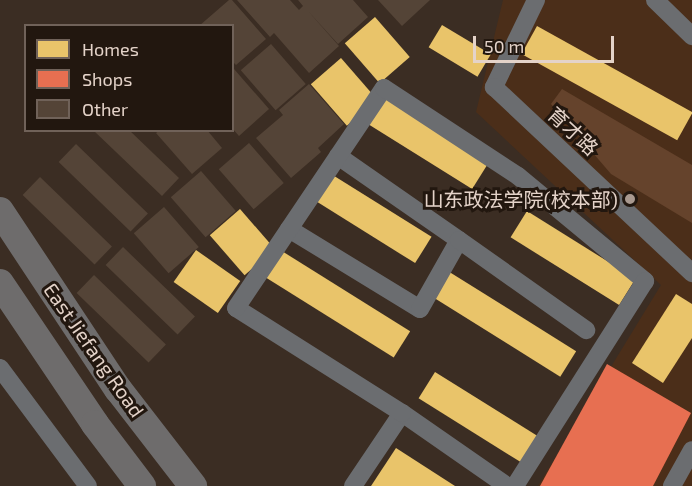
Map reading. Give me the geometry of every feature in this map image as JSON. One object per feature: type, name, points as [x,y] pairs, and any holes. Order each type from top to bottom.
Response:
[{"type":"main road","name":"East Jiefang Road","points":[[0,211],[118,389],[194,486]]},
{"type":"main road","name":"East Jiefang Road","points":[[0,283],[94,424],[142,486]]},
{"type":"street","name":"育才路","points":[[536,0],[494,87],[692,273]]},
{"type":"street","points":[[655,0],[692,36]]},
{"type":"street","points":[[507,486],[402,413],[236,308],[384,88],[518,176],[645,281],[515,486]]},
{"type":"street","points":[[338,156],[586,330]]},
{"type":"street","points":[[289,229],[420,309],[459,240]]},
{"type":"street","points":[[0,368],[88,486]]},
{"type":"street","points":[[353,486],[402,413]]},
{"type":"street","points":[[672,486],[692,450]]},
{"type":"shaded area","name":"山东政法学院(校本部)","points":[[503,0],[692,0],[692,486],[538,486],[661,285],[476,112]]},
{"type":"shaded area","points":[[562,89],[692,165],[692,223],[611,174],[551,104]]},
{"type":"building: Homes","points":[[375,17],[410,57],[380,83],[345,43]]},
{"type":"building: Homes","points":[[442,25],[491,54],[477,77],[429,47]]},
{"type":"building: Homes","points":[[537,26],[692,112],[677,140],[521,54]]},
{"type":"building: Homes","points":[[341,58],[377,100],[347,126],[311,84]]},
{"type":"building: Homes","points":[[380,95],[489,163],[472,189],[364,121]]},
{"type":"building: Homes","points":[[323,169],[432,237],[415,263],[307,195]]},
{"type":"building: Homes","points":[[240,209],[275,249],[245,275],[210,235]]},
{"type":"building: Homes","points":[[527,211],[636,279],[619,305],[511,237]]},
{"type":"building: Homes","points":[[277,248],[410,331],[394,357],[261,274]]},
{"type":"building: Homes","points":[[196,250],[240,281],[218,313],[174,282]]},
{"type":"building: Homes","points":[[443,268],[576,351],[560,377],[427,293]]},
{"type":"building: Homes","points":[[676,294],[692,304],[692,338],[663,383],[632,363]]},
{"type":"building: Homes","points":[[435,372],[544,440],[527,466],[419,398]]},
{"type":"building: Homes","points":[[396,448],[455,486],[371,486]]},
{"type":"building: Shops","points":[[607,364],[691,413],[653,486],[540,486]]},
{"type":"building: Other","points":[[229,0],[232,0],[266,39],[236,65],[234,63],[234,24],[201,24]]},
{"type":"building: Other","points":[[237,0],[290,0],[299,10],[303,6],[298,0],[353,0],[368,17],[338,44],[308,11],[339,46],[309,73],[274,33],[270,37]]},
{"type":"building: Other","points":[[378,0],[430,0],[402,26]]},
{"type":"building: Other","points":[[271,44],[306,84],[276,110],[241,70]]},
{"type":"building: Other","points":[[234,69],[269,109],[239,136],[234,130]]},
{"type":"building: Other","points":[[309,84],[344,124],[318,148],[321,152],[291,178],[256,138],[283,115],[279,110]]},
{"type":"building: Other","points":[[95,132],[131,132],[179,178],[162,196]]},
{"type":"building: Other","points":[[209,132],[222,148],[192,174],[156,133]]},
{"type":"building: Other","points":[[249,143],[284,183],[254,209],[219,169]]},
{"type":"building: Other","points":[[76,144],[148,213],[131,231],[59,162]]},
{"type":"building: Other","points":[[201,171],[236,211],[206,237],[171,197]]},
{"type":"building: Other","points":[[40,177],[112,246],[95,264],[23,195]]},
{"type":"building: Other","points":[[164,207],[199,247],[169,273],[134,233]]},
{"type":"building: Other","points":[[123,247],[195,316],[178,334],[106,265]]},
{"type":"building: Other","points":[[94,275],[166,344],[149,362],[77,293]]},
{"type":"place","name":"山东政法学院(校本部)","points":[[630,199]]}]
